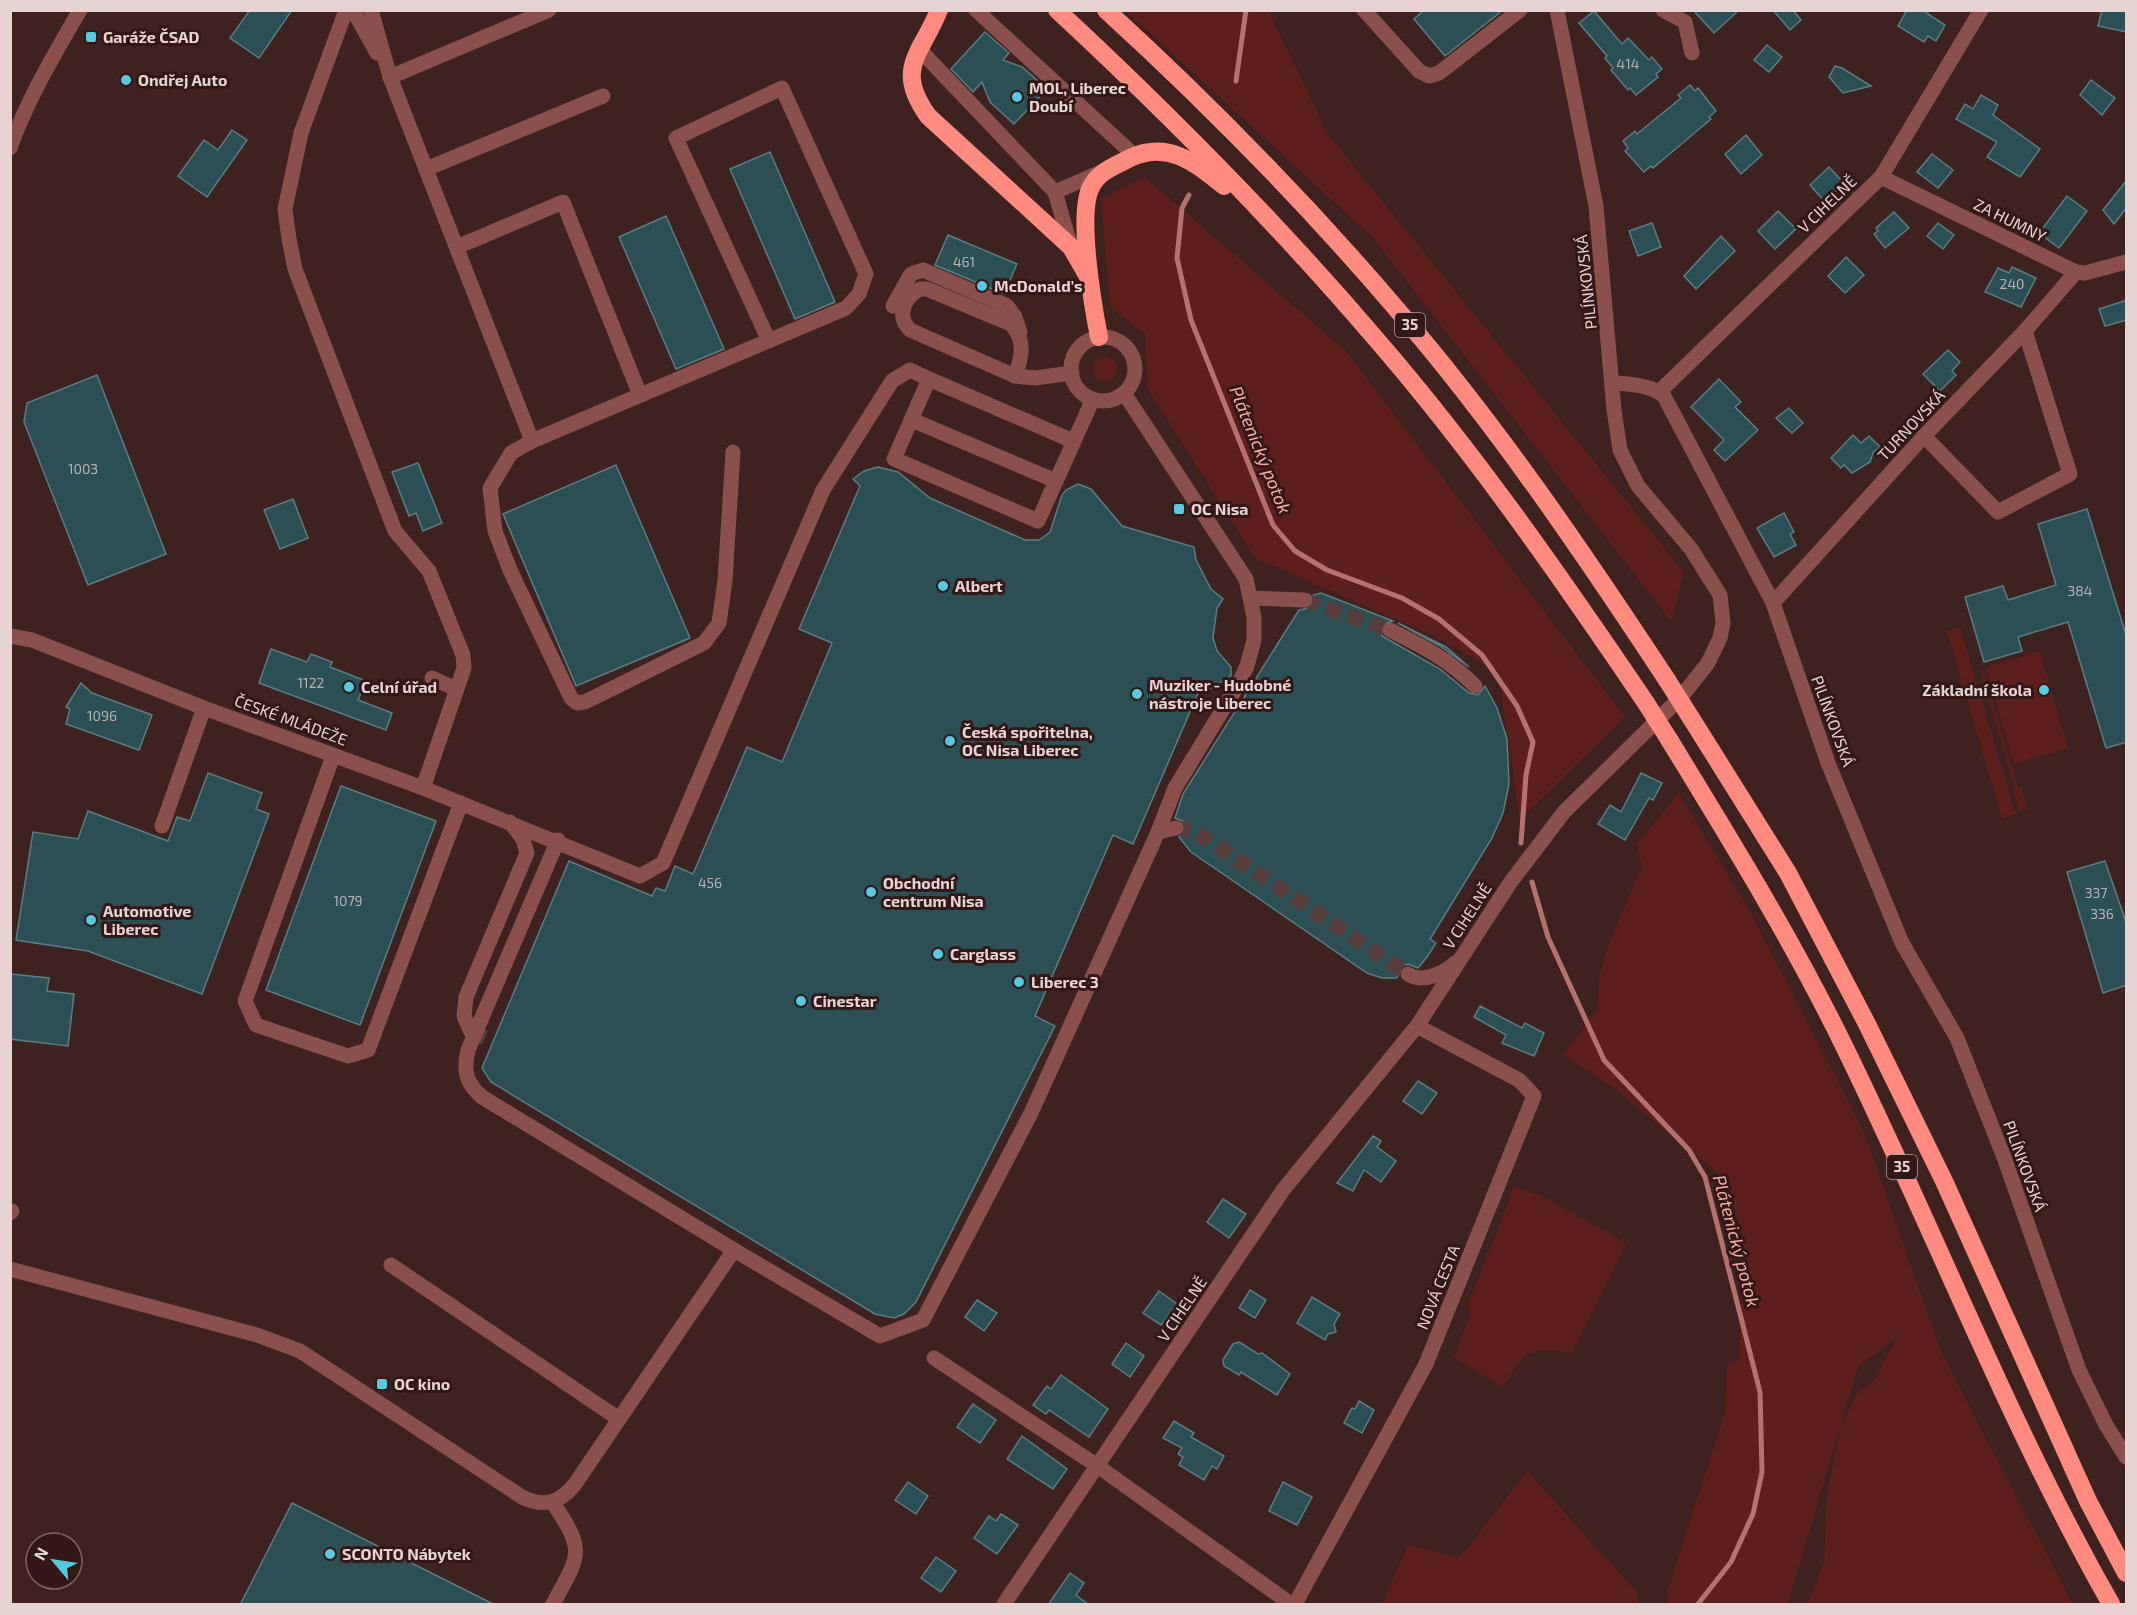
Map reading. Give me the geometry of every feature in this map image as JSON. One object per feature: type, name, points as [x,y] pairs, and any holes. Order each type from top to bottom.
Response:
[{"type":"highway","points":[[939,10],[918,48],[911,67],[912,88],[916,98],[928,116],[1071,247],[1088,277]]},
{"type":"highway","name":"35","points":[[1057,10],[1199,146],[1281,232],[1378,340],[1564,582],[1646,703],[1759,886],[1843,1044],[1920,1205],[1992,1372],[2073,1537],[2111,1605]]},
{"type":"highway","name":"35","points":[[1106,10],[1224,122],[1401,314],[1483,418],[1591,565],[1667,680],[1788,873],[1867,1024],[1944,1181],[2088,1500],[2127,1573]]},
{"type":"highway","points":[[1099,337],[1088,277],[1086,205],[1091,188],[1106,170],[1135,156],[1162,151],[1181,154],[1281,232]]},
{"type":"street","points":[[10,148],[18,126],[80,10]]},
{"type":"street","points":[[346,10],[301,133],[285,209],[295,269],[395,531],[429,571],[463,655],[464,668],[423,788]]},
{"type":"street","points":[[353,10],[390,77]]},
{"type":"street","points":[[371,10],[390,77],[532,441]]},
{"type":"street","points":[[976,10],[1135,156]]},
{"type":"street","points":[[1364,10],[1419,71],[1429,76],[1439,74],[1520,10]]},
{"type":"street","name":"PILÍNKOVSKÁ","points":[[1557,10],[1596,206],[1613,383]]},
{"type":"street","points":[[1663,10],[1685,22],[1692,53]]},
{"type":"street","name":"V CIHELNĚ","points":[[1659,392],[1881,177],[1980,10]]},
{"type":"street","points":[[390,77],[547,11]]},
{"type":"street","points":[[918,48],[1055,192],[1071,247]]},
{"type":"street","points":[[733,452],[725,581],[718,623],[704,643],[585,702],[577,703],[571,698],[510,570],[495,531],[490,488],[511,453],[532,441],[846,308],[859,294],[866,274],[782,88],[676,138],[769,340]]},
{"type":"street","points":[[426,169],[603,96]]},
{"type":"street","points":[[1055,192],[1106,170]]},
{"type":"street","name":"ZA HUMNY","points":[[1881,177],[2076,272]]},
{"type":"street","points":[[457,248],[564,202],[640,395]]},
{"type":"street","points":[[2076,272],[2085,273],[2127,262]]},
{"type":"street","name":"TURNOVSKÁ","points":[[1773,603],[1924,436],[2025,331],[2076,272]]},
{"type":"street","points":[[1015,376],[1022,353],[1021,341],[1011,324],[927,289],[914,292],[904,303],[905,325],[920,335],[1015,376],[1035,378],[1072,373]]},
{"type":"street","points":[[1924,436],[1998,512],[2070,474],[2025,331]]},
{"type":"street","points":[[1099,337],[1119,341],[1132,356],[1134,375],[1124,393],[1104,401],[1093,399],[1079,389],[1072,373],[1072,363],[1081,346],[1099,337]]},
{"type":"street","name":"ČESKÉ MLÁDEŽE","points":[[10,636],[32,640],[204,708],[461,802],[558,840],[640,876],[663,863],[823,490],[892,381],[910,370],[929,379]]},
{"type":"street","points":[[1073,441],[929,379],[894,459],[1038,521],[1093,399]]},
{"type":"street","points":[[1613,383],[1632,384],[1659,392]]},
{"type":"street","name":"V CIHELNĚ","points":[[1004,1605],[1099,1467],[1283,1190],[1418,1026],[1510,883],[1564,812],[1681,697],[1708,663],[1720,638],[1723,623],[1720,595],[1691,549],[1638,486],[1620,450],[1614,410],[1613,383]]},
{"type":"street","name":"PILÍNKOVSKÁ","points":[[1659,392],[1773,603],[1828,763],[1902,943],[1957,1038],[2005,1160],[2079,1370],[2106,1425],[2127,1457]]},
{"type":"street","points":[[558,840],[468,1050],[466,1077],[471,1088],[482,1097],[734,1250],[880,1336],[922,1320],[1031,1113],[1158,832],[1175,788],[1247,666],[1254,640],[1252,598],[1246,579],[1124,393]]},
{"type":"street","points":[[912,420],[1056,481]]},
{"type":"street","points":[[1252,598],[1305,600]]},
{"type":"street","points":[[1390,630],[1431,650],[1456,666],[1475,686]]},
{"type":"street","points":[[432,678],[456,689]]},
{"type":"street","points":[[162,826],[204,708]]},
{"type":"street","points":[[333,756],[244,1001],[256,1025],[348,1056],[368,1050],[461,802]]},
{"type":"street","points":[[471,1032],[464,1016],[466,997],[527,853],[520,832],[510,822]]},
{"type":"street","points":[[1158,832],[1176,828]]},
{"type":"street","points":[[1408,974],[1422,978],[1437,974],[1462,957]]},
{"type":"street","name":"NOVÁ CESTA","points":[[1293,1605],[1426,1364],[1534,1096],[1519,1080],[1418,1026]]},
{"type":"street","points":[[10,1269],[257,1335],[300,1351],[522,1497],[533,1503],[553,1503],[566,1496],[734,1250]]},
{"type":"street","points":[[391,1265],[619,1419]]},
{"type":"street","points":[[934,1358],[1099,1467],[1293,1605]]},
{"type":"street","points":[[553,1503],[574,1533],[576,1549],[573,1565],[553,1605]]},
{"type":"shaded area","points":[[1126,11],[1269,11],[1327,133],[1684,572],[1671,621],[1373,238]]},
{"type":"shaded area","points":[[1145,177],[1346,351],[1625,717],[1520,820],[1498,671],[1427,633],[1255,558],[1148,389],[1145,334],[1110,307],[1101,199]]},
{"type":"shaded area","points":[[1105,357],[1114,360],[1117,369],[1114,378],[1105,381],[1096,378],[1093,369],[1096,360]]},
{"type":"shaded area","points":[[1960,627],[2016,814],[2002,818],[1947,631]]},
{"type":"shaded area","points":[[2040,651],[2068,748],[2014,764],[1986,667]]},
{"type":"shaded area","points":[[1980,670],[1983,670],[2018,787],[2021,787],[2027,809],[2019,811],[2013,790],[2015,788]]},
{"type":"shaded area","points":[[1679,793],[1751,913],[1864,1132],[1942,1354],[2073,1604],[1807,1604],[1824,1564],[1827,1494],[1841,1426],[1858,1392],[1873,1382],[1900,1331],[1892,1341],[1858,1367],[1788,1604],[1667,1604],[1668,1589],[1726,1409],[1727,1364],[1739,1360],[1744,1239],[1725,1179],[1612,1087],[1563,1055],[1598,1009],[1599,978],[1607,948],[1642,866],[1637,844]]},
{"type":"shaded area","points":[[1513,1186],[1540,1195],[1615,1236],[1626,1245],[1572,1353],[1536,1351],[1529,1354],[1517,1365],[1503,1387],[1454,1358],[1471,1312],[1468,1304]]},
{"type":"shaded area","points":[[1527,1471],[1637,1592],[1638,1604],[1382,1604],[1408,1545],[1458,1557],[1471,1544]]},
{"type":"building","points":[[250,10],[292,10],[259,58],[230,38]]},
{"type":"building","points":[[1424,10],[1503,10],[1445,56],[1414,19]]},
{"type":"building","points":[[1693,10],[1739,10],[1714,33]]},
{"type":"building","points":[[1773,10],[1793,10],[1801,20],[1790,30]]},
{"type":"building","points":[[1907,10],[1922,10],[1945,25],[1936,41],[1928,36],[1924,42],[1898,26]]},
{"type":"building","points":[[2102,10],[2127,10],[2127,32],[2098,26]]},
{"type":"building","points":[[1594,11],[1622,44],[1628,38],[1649,60],[1652,57],[1662,69],[1656,74],[1658,77],[1636,95],[1630,88],[1628,90],[1611,70],[1613,68],[1605,58],[1607,56],[1579,23]]},
{"type":"building","points":[[985,32],[1009,53],[1003,60],[1022,67],[1047,89],[1014,124],[990,102],[982,82],[973,92],[951,69]]},
{"type":"building","points":[[1767,45],[1782,57],[1769,72],[1754,60]]},
{"type":"building","points":[[1835,66],[1871,86],[1843,93],[1829,77]]},
{"type":"building","points":[[2091,80],[2115,98],[2102,115],[2080,95]]},
{"type":"building","points":[[1690,85],[1695,91],[1698,88],[1716,111],[1709,117],[1711,119],[1653,168],[1651,166],[1644,172],[1625,151],[1628,148],[1623,141],[1635,131],[1637,134],[1681,98],[1678,95]]},
{"type":"building","points":[[1981,95],[1998,105],[1993,115],[2040,149],[2020,177],[1987,157],[1997,142],[1956,119],[1965,104],[1973,109]]},
{"type":"building","points":[[232,130],[247,140],[207,197],[178,176],[204,140],[218,150]]},
{"type":"building","points":[[1746,135],[1762,155],[1741,174],[1725,154]]},
{"type":"building","points":[[770,152],[835,302],[795,319],[730,169]]},
{"type":"building","points":[[1932,154],[1953,170],[1938,188],[1917,172]]},
{"type":"building","points":[[1829,167],[1852,192],[1836,191],[1824,201],[1810,185]]},
{"type":"building","points":[[2127,180],[2127,207],[2114,224],[2103,210]]},
{"type":"building","points":[[2067,196],[2087,211],[2059,248],[2039,233]]},
{"type":"building","points":[[1778,211],[1796,229],[1775,249],[1758,231]]},
{"type":"building","points":[[1894,212],[1909,228],[1885,248],[1874,234],[1878,231],[1876,228]]},
{"type":"building","points":[[666,216],[724,349],[676,369],[619,237]]},
{"type":"building","points":[[1652,223],[1661,247],[1638,256],[1629,231]]},
{"type":"building","points":[[1938,223],[1954,235],[1943,249],[1927,236]]},
{"type":"building","points":[[948,235],[1017,264],[1004,294],[935,265]]},
{"type":"building","points":[[1721,236],[1735,251],[1696,289],[1684,276]]},
{"type":"building","points":[[1846,257],[1864,275],[1845,293],[1828,276]]},
{"type":"building","points":[[2012,267],[2036,278],[2021,307],[1985,292],[1998,268],[2009,273]]},
{"type":"building","points":[[2127,300],[2127,320],[2105,326],[2099,309]]},
{"type":"building","points":[[1948,350],[1960,362],[1952,371],[1956,375],[1940,391],[1923,374]]},
{"type":"building","points":[[97,375],[166,554],[88,585],[24,422],[27,403]]},
{"type":"building","points":[[1719,379],[1741,402],[1735,407],[1758,430],[1725,461],[1714,450],[1724,440],[1691,407]]},
{"type":"building","points":[[1789,408],[1803,423],[1792,433],[1776,418]]},
{"type":"building","points":[[1853,435],[1861,443],[1869,436],[1880,447],[1873,453],[1870,462],[1852,473],[1844,465],[1841,468],[1831,458]]},
{"type":"building","points":[[418,463],[442,523],[423,531],[416,513],[409,516],[392,472]]},
{"type":"building","points":[[616,465],[690,638],[576,686],[503,514]]},
{"type":"building","name":"Obchodní centrum Nisa","points":[[878,467],[898,472],[930,498],[1025,540],[1039,540],[1050,532],[1062,495],[1066,490],[1078,484],[1091,489],[1122,526],[1194,547],[1196,560],[1211,589],[1223,599],[1217,608],[1213,638],[1217,651],[1231,667],[1231,676],[1203,693],[1199,691],[1133,844],[1113,835],[1035,1016],[1055,1026],[916,1302],[904,1314],[894,1318],[875,1314],[491,1082],[482,1068],[569,861],[652,896],[656,888],[665,891],[675,866],[693,874],[747,747],[782,762],[832,643],[799,629],[860,486],[853,479],[864,471]]},
{"type":"building","points":[[293,499],[308,538],[280,549],[264,510]]},
{"type":"building","points":[[2087,509],[2127,638],[2127,742],[2106,748],[2068,622],[2018,637],[2022,651],[1984,662],[1965,597],[2003,586],[2008,600],[2056,585],[2038,524]]},
{"type":"building","points":[[1784,513],[1794,532],[1790,534],[1796,545],[1774,557],[1757,528]]},
{"type":"building","points":[[1321,593],[1393,621],[1382,625],[1382,636],[1440,669],[1469,693],[1478,695],[1485,686],[1497,708],[1507,739],[1509,784],[1503,813],[1492,838],[1430,939],[1436,943],[1427,957],[1418,968],[1408,964],[1402,966],[1397,978],[1382,978],[1367,973],[1191,852],[1179,837],[1185,831],[1185,825],[1183,821],[1175,818],[1183,794],[1299,610],[1310,608],[1315,601],[1313,595]]},
{"type":"building","points":[[1398,623],[1446,647],[1469,667],[1440,646]]},
{"type":"building","points":[[271,649],[307,662],[311,654],[332,662],[330,667],[366,681],[358,700],[392,713],[386,730],[259,683]]},
{"type":"building","points":[[81,683],[92,693],[152,715],[139,750],[66,724],[70,709],[66,707]]},
{"type":"building","points":[[208,773],[262,793],[256,809],[269,814],[202,994],[88,951],[16,940],[33,832],[78,839],[88,811],[168,841],[177,817],[190,821]]},
{"type":"building","points":[[1641,773],[1662,783],[1653,800],[1649,798],[1625,840],[1598,824],[1610,805],[1621,812]]},
{"type":"building","points":[[341,786],[436,821],[360,1025],[266,990]]},
{"type":"building","points":[[2105,861],[2127,925],[2127,985],[2103,993],[2067,872]]},
{"type":"building","points":[[10,974],[49,978],[47,991],[74,994],[68,1046],[10,1039]]},
{"type":"building","points":[[1480,1006],[1522,1028],[1525,1023],[1544,1033],[1534,1056],[1502,1043],[1506,1035],[1474,1017]]},
{"type":"building","points":[[1418,1081],[1437,1093],[1422,1114],[1403,1101]]},
{"type":"building","points":[[1373,1136],[1381,1141],[1377,1147],[1396,1161],[1381,1182],[1364,1170],[1353,1191],[1337,1183]]},
{"type":"building","points":[[1223,1199],[1246,1214],[1229,1238],[1207,1222]]},
{"type":"building","points":[[1250,1290],[1266,1300],[1255,1318],[1239,1308]]},
{"type":"building","points":[[1159,1291],[1177,1304],[1161,1325],[1143,1313]]},
{"type":"building","points":[[1312,1297],[1340,1314],[1334,1324],[1336,1332],[1328,1334],[1325,1340],[1297,1323]]},
{"type":"building","points":[[977,1300],[997,1313],[984,1331],[965,1317]]},
{"type":"building","points":[[1239,1342],[1258,1354],[1262,1353],[1290,1374],[1277,1395],[1241,1372],[1239,1375],[1224,1366],[1223,1360],[1233,1344]]},
{"type":"building","points":[[1126,1343],[1144,1356],[1130,1377],[1112,1364]]},
{"type":"building","points":[[1061,1375],[1108,1409],[1089,1437],[1049,1410],[1046,1414],[1033,1405],[1047,1386],[1051,1389]]},
{"type":"building","points":[[1359,1401],[1374,1410],[1362,1433],[1344,1423],[1352,1408],[1355,1409]]},
{"type":"building","points":[[973,1404],[996,1420],[980,1443],[957,1427]]},
{"type":"building","points":[[1174,1421],[1194,1433],[1191,1437],[1224,1456],[1217,1469],[1212,1466],[1204,1480],[1179,1465],[1183,1457],[1178,1454],[1182,1448],[1163,1438]]},
{"type":"building","points":[[1022,1436],[1067,1469],[1053,1489],[1007,1459]]},
{"type":"building","points":[[908,1482],[928,1496],[916,1514],[895,1500]]},
{"type":"building","points":[[1283,1482],[1312,1497],[1297,1525],[1269,1511]]},
{"type":"building","name":"SCONTO Nábytek","points":[[292,1503],[495,1605],[240,1605]]},
{"type":"building","points":[[1001,1514],[1018,1525],[997,1554],[974,1538],[989,1516],[996,1521]]},
{"type":"building","points":[[936,1557],[956,1571],[941,1592],[921,1578]]},
{"type":"building","points":[[1070,1573],[1084,1583],[1076,1595],[1089,1605],[1048,1605]]},
{"type":"waterway","name":"Plátenický potok","points":[[1236,81],[1246,10]]},
{"type":"waterway","name":"Plátenický potok","points":[[1189,195],[1182,208],[1177,258],[1191,320],[1273,525],[1295,551],[1327,570],[1402,598],[1439,619],[1482,655],[1517,706],[1533,742],[1526,775],[1521,843]]},
{"type":"waterway","name":"Plátenický potok","points":[[1532,882],[1548,937],[1604,1060],[1689,1150],[1705,1177],[1760,1392],[1762,1472],[1753,1514],[1731,1562],[1698,1604]]},
{"type":"tunnel","points":[[1305,600],[1390,630]]},
{"type":"tunnel","points":[[1176,828],[1194,831],[1408,974]]},
{"type":"tunnel","points":[[471,1032],[492,1041]]},
{"type":"place","name":"Garáže ČSAD","points":[[91,37]]},
{"type":"place","name":"Ondřej Auto","points":[[126,80]]},
{"type":"place","name":"MOL, Liberec Doubí","points":[[1017,97]]},
{"type":"place","name":"McDonald's","points":[[982,286]]},
{"type":"place","name":"OC Nisa","points":[[1179,509]]},
{"type":"place","name":"Albert","points":[[943,586]]},
{"type":"place","name":"Celní úřad","points":[[349,687]]},
{"type":"place","name":"Základní škola","points":[[2044,690]]},
{"type":"place","name":"Muziker - Hudobné nástroje Liberec","points":[[1137,694]]},
{"type":"place","name":"Česká spořitelna, OC Nisa Liberec","points":[[950,741]]},
{"type":"place","name":"Obchodní centrum Nisa","points":[[871,892]]},
{"type":"place","name":"Automotive Liberec","points":[[91,920]]},
{"type":"place","name":"Carglass","points":[[938,954]]},
{"type":"place","name":"Liberec 3","points":[[1019,982]]},
{"type":"place","name":"Cinestar","points":[[801,1001]]},
{"type":"place","name":"OC kino","points":[[382,1384]]},
{"type":"place","name":"SCONTO Nábytek","points":[[330,1554]]}]
